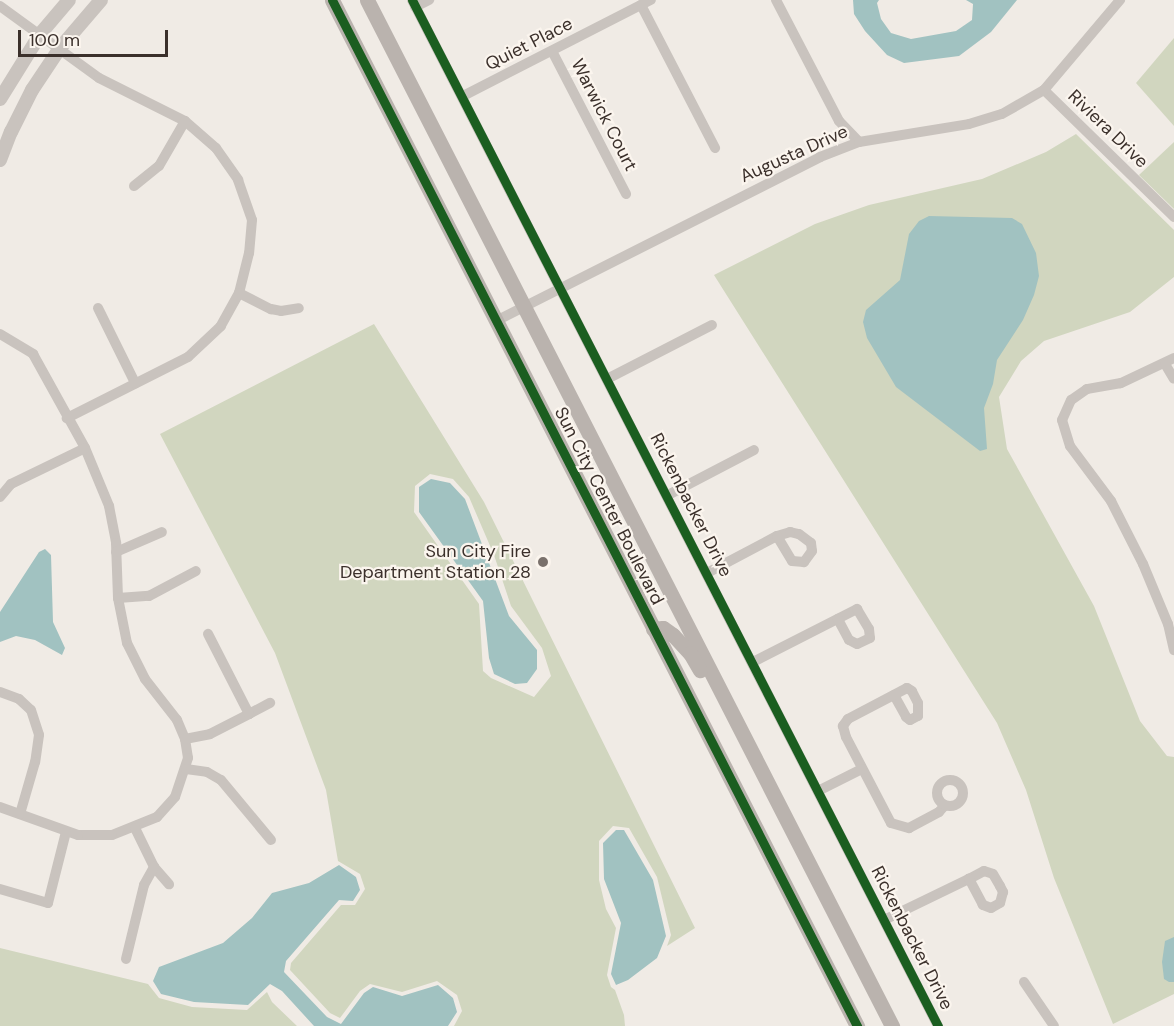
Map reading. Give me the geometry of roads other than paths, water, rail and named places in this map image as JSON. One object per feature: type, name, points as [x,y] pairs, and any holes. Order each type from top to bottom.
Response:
[{"type":"main road","name":"Sun City Center Boulevard","points":[[332,0],[856,1026]]},
{"type":"main road","name":"Sun City Center Boulevard","points":[[367,0],[892,1026]]},
{"type":"main road","points":[[653,629],[663,628],[690,652],[736,737],[753,753]]},
{"type":"street","points":[[0,99],[41,33],[69,0]]},
{"type":"street","points":[[0,160],[32,90],[60,48],[101,0]]},
{"type":"street","points":[[414,3],[429,0]]},
{"type":"street","points":[[776,0],[839,121],[859,142]]},
{"type":"street","name":"Augusta Drive","points":[[496,321],[790,171],[859,142],[991,118],[1002,114],[1044,90],[1120,0]]},
{"type":"street","name":"Rickenbacker Drive","points":[[414,3],[938,1026]]},
{"type":"street","points":[[646,3],[715,148]]},
{"type":"street","name":"Quiet Place","points":[[463,96],[646,3]]},
{"type":"street","points":[[0,6],[41,33],[99,78],[185,122],[216,148],[238,180],[252,220],[249,253],[239,293],[221,326],[188,357],[67,418]]},
{"type":"street","name":"Warwick Court","points":[[552,51],[626,194]]},
{"type":"street","name":"Riviera Drive","points":[[1044,90],[1174,217]]},
{"type":"street","points":[[134,186],[159,166],[185,122]]},
{"type":"street","points":[[239,293],[271,309],[281,311],[299,308]]},
{"type":"street","points":[[98,308],[135,383]]},
{"type":"street","points":[[607,379],[712,325]]},
{"type":"street","points":[[0,334],[33,354],[85,448],[109,506],[117,552],[118,598],[127,643],[138,668],[177,720],[185,739],[186,769],[175,797],[157,817],[135,828],[101,837],[66,832],[0,807]]},
{"type":"street","points":[[1174,379],[1169,361],[1121,383],[1087,389],[1071,400],[1062,420],[1070,446],[1111,501],[1143,564],[1168,624],[1174,650]]},
{"type":"street","points":[[0,497],[11,484],[85,448]]},
{"type":"street","points":[[668,495],[754,450]]},
{"type":"street","points":[[117,552],[162,532]]},
{"type":"street","points":[[707,573],[777,536]]},
{"type":"street","points":[[118,598],[149,596],[196,571]]},
{"type":"street","points":[[753,662],[838,619]]},
{"type":"street","points":[[208,634],[249,714]]},
{"type":"street","points":[[0,692],[19,699],[31,710],[39,735],[36,762],[20,814]]},
{"type":"street","points":[[894,695],[848,718],[843,726],[846,737],[887,818],[898,826],[915,825],[939,813],[945,806]]},
{"type":"street","points":[[185,739],[210,734],[270,703]]},
{"type":"street","points":[[186,769],[207,772],[221,780],[271,840]]},
{"type":"street","points":[[818,791],[862,769]]},
{"type":"street","points":[[135,828],[154,867],[169,884]]},
{"type":"street","points":[[0,890],[48,903],[66,832]]},
{"type":"street","points":[[126,959],[144,885],[154,867]]},
{"type":"street","points":[[884,920],[969,879]]},
{"type":"street","points":[[1024,982],[1054,1026]]},
{"type":"water","points":[[853,0],[879,0],[877,3],[881,19],[891,33],[911,39],[956,31],[972,20],[973,4],[966,0],[1017,0],[991,32],[959,56],[904,63],[887,55],[865,31],[854,14]]},
{"type":"water","points":[[929,216],[1012,218],[1022,224],[1036,253],[1039,276],[1034,295],[1023,320],[997,360],[993,384],[984,408],[987,449],[980,451],[896,387],[867,338],[863,322],[866,310],[900,280],[909,234],[919,221]]},
{"type":"water","points":[[431,479],[450,483],[465,499],[509,616],[537,650],[537,669],[527,683],[515,684],[494,674],[489,658],[483,601],[419,512],[419,487]]},
{"type":"water","points":[[45,549],[51,555],[53,622],[65,648],[62,655],[35,640],[16,636],[0,642],[0,612],[39,552]]},
{"type":"water","points":[[616,830],[624,830],[653,880],[666,936],[657,958],[628,980],[616,985],[611,974],[621,923],[604,879],[603,843]]},
{"type":"water","points":[[339,865],[356,877],[360,890],[353,901],[339,900],[286,961],[284,972],[327,1017],[341,1024],[364,993],[373,987],[402,996],[438,985],[453,998],[457,1012],[448,1026],[314,1026],[282,991],[270,984],[248,1005],[194,1002],[161,994],[153,981],[159,967],[223,943],[252,918],[272,893],[309,883]]},
{"type":"water","points":[[1174,937],[1174,982],[1169,982],[1164,979],[1162,962],[1165,941]]},
{"type":"place","name":"Sun City Fire Department Station 28","points":[[543,562]]}]
